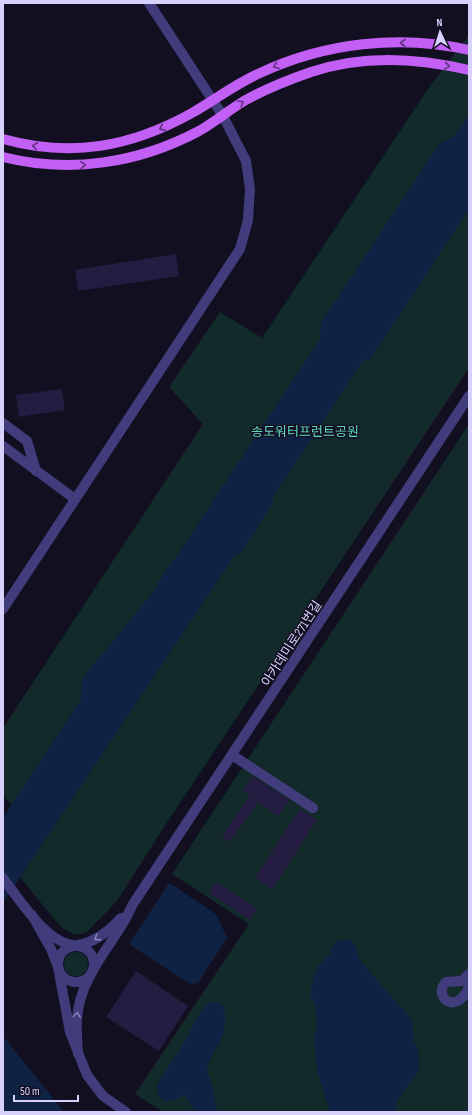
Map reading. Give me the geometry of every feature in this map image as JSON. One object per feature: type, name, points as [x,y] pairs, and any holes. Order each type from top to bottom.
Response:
[{"type":"main road","points":[[3,139],[23,144],[68,148],[114,144],[138,138],[193,112],[236,85],[276,66],[306,56],[349,46],[380,43],[424,43],[469,50]]},
{"type":"main road","points":[[3,158],[32,163],[67,166],[118,160],[165,147],[200,130],[244,101],[279,84],[312,71],[331,66],[398,60],[468,69]]},
{"type":"street","points":[[3,609],[240,249],[248,220],[250,189],[246,161],[223,116],[149,3]]},
{"type":"street","name":"아카데미로271번길","points":[[133,904],[469,396]]},
{"type":"street","points":[[3,423],[27,441],[36,471]]},
{"type":"street","points":[[3,446],[75,499]]},
{"type":"street","points":[[232,755],[313,808]]},
{"type":"street","points":[[3,878],[32,915],[54,938],[65,944],[75,945],[86,949],[92,955],[94,963],[93,971],[84,980],[73,982],[63,977],[51,949],[32,915]]},
{"type":"street","points":[[126,1112],[104,1096],[86,1075],[70,1032],[58,967],[58,959],[61,952],[67,947],[87,943],[97,939],[118,922],[133,904]]},
{"type":"street","points":[[78,1054],[78,1009],[84,989],[133,904]]},
{"type":"street","points":[[469,974],[462,980],[446,982],[442,987],[442,993],[447,1001],[457,1002],[465,995],[469,988]]},
{"type":"green space","name":"송도워터프런트공원","points":[[469,35],[469,368],[166,824],[117,901],[87,932],[82,934],[73,934],[59,925],[20,877],[3,903],[3,818],[12,805],[3,796],[3,728],[203,424],[169,387],[220,312],[262,338],[430,86]]},
{"type":"green space","points":[[469,424],[469,1112],[163,1112],[135,1094],[249,924],[172,874]]},
{"type":"green space","points":[[76,952],[85,955],[88,964],[85,973],[76,976],[67,973],[64,964],[67,955]]},
{"type":"water","points":[[469,114],[469,209],[371,358],[362,362],[273,497],[273,503],[241,553],[235,555],[3,903],[3,818],[81,699],[82,679],[153,592],[165,571],[172,563],[320,339],[321,323],[439,144],[455,136]]},
{"type":"water","points":[[169,883],[216,914],[227,938],[198,983],[190,984],[129,944]]},
{"type":"water","points":[[340,940],[350,940],[355,945],[359,959],[412,1020],[414,1041],[418,1049],[419,1070],[397,1101],[396,1112],[330,1112],[317,1071],[314,1040],[317,1025],[316,1011],[314,1002],[310,996],[315,972],[319,964],[329,955],[335,942]]},
{"type":"water","points":[[212,1002],[218,1002],[222,1005],[225,1015],[225,1027],[222,1037],[207,1069],[214,1093],[217,1112],[196,1112],[184,1095],[173,1101],[164,1101],[158,1095],[157,1087],[161,1077],[179,1051],[203,1007]]},
{"type":"water","points":[[3,1036],[64,1112],[3,1112]]},
{"type":"building","points":[[176,254],[179,276],[78,291],[75,270]]},
{"type":"building","points":[[62,389],[65,410],[19,417],[16,395]]},
{"type":"building","points":[[253,776],[289,800],[278,816],[258,802],[230,842],[222,836],[250,795],[243,790]]},
{"type":"building","points":[[300,809],[317,820],[272,889],[255,878]]},
{"type":"building","points":[[216,882],[257,909],[250,920],[209,893]]},
{"type":"building","points":[[136,971],[188,1006],[159,1051],[106,1017]]}]
